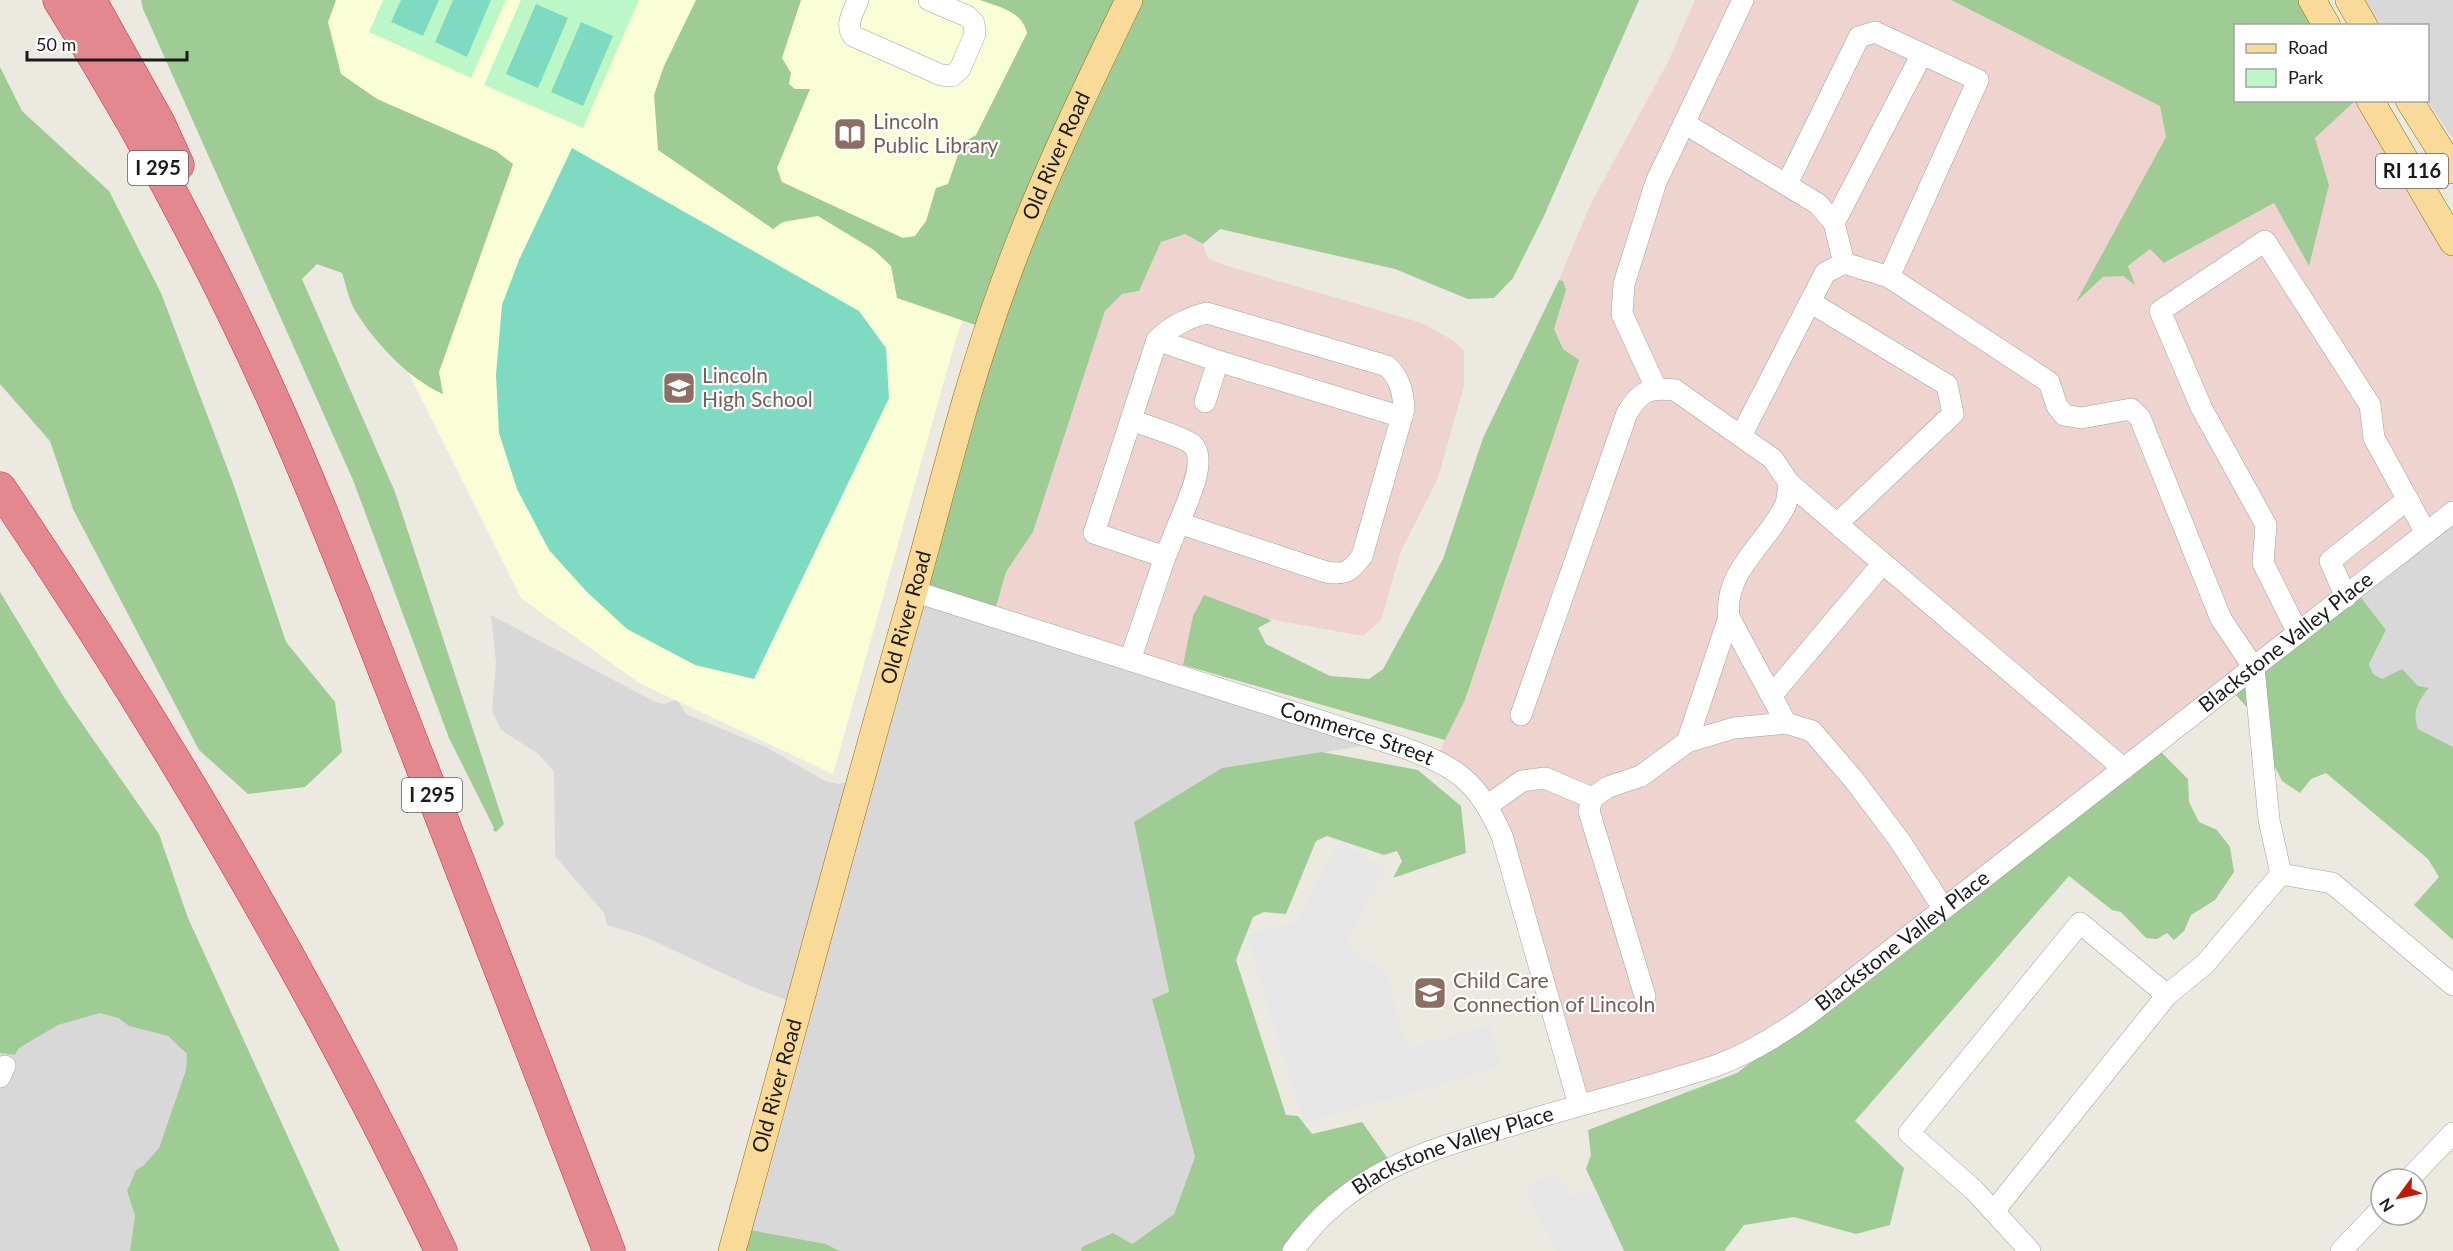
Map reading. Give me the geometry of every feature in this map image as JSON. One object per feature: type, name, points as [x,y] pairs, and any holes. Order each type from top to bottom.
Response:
[{"type":"highway","name":"I 295","points":[[59,0],[140,135],[213,272],[279,412],[338,555],[609,1251]]},
{"type":"highway","points":[[90,0],[159,123],[192,195],[247,342]]},
{"type":"highway","points":[[0,488],[136,697],[239,867],[351,1072],[441,1251]]},
{"type":"main road","name":"Old River Road","points":[[732,1251],[965,403],[1006,276],[1058,149],[1129,0]]},
{"type":"main road","points":[[2312,0],[2326,24]]},
{"type":"main road","points":[[2349,0],[2363,24]]},
{"type":"main road","name":"RI 116","points":[[2371,102],[2453,242]]},
{"type":"main road","name":"RI 116","points":[[2410,102],[2453,170]]},
{"type":"street","points":[[858,0],[849,22],[853,36],[941,75],[952,76],[960,69],[975,34],[974,23],[967,16],[929,0]]},
{"type":"street","points":[[1656,388],[1622,314],[1624,284],[1656,182],[1743,0]]},
{"type":"street","points":[[1787,183],[1859,37],[1875,32],[1978,80],[1888,278]]},
{"type":"street","points":[[1834,223],[1922,54]]},
{"type":"street","points":[[1684,123],[1787,183],[1818,204],[1834,223],[1844,263]]},
{"type":"street","points":[[2298,633],[2263,563],[2266,525],[2202,408],[2160,311],[2265,241],[2370,405],[2373,438],[2426,533]]},
{"type":"street","points":[[1741,436],[1825,273],[1844,263],[1888,278],[2049,382],[2057,406],[2064,416],[2081,418],[2130,409],[2140,418],[2219,615],[2254,668],[2269,819],[2282,874]]},
{"type":"street","points":[[1810,302],[1947,385],[1953,414],[1837,524]]},
{"type":"street","points":[[1165,557],[1094,533],[1157,340],[1195,316],[1207,313],[1387,366],[1399,380],[1403,394],[1402,417],[1362,556],[1353,569],[1341,574],[1326,572],[1179,523]]},
{"type":"street","points":[[1157,340],[1402,417]]},
{"type":"street","points":[[1205,402],[1218,361]]},
{"type":"street","points":[[1521,715],[1627,413],[1635,399],[1656,388],[1675,390],[1773,459],[1789,483],[2124,769]]},
{"type":"street","points":[[1130,660],[1199,465],[1199,455],[1191,443],[1131,420]]},
{"type":"street","points":[[1786,723],[1729,616],[1727,601],[1737,575],[1786,505],[1789,483]]},
{"type":"street","points":[[2346,597],[2330,561],[2408,499]]},
{"type":"street","name":"Blackstone Valley Place","points":[[1293,1251],[1335,1204],[1365,1180],[1383,1170],[1437,1148],[1700,1071],[1756,1048],[1810,1013],[2453,512]]},
{"type":"street","points":[[1772,695],[1883,563]]},
{"type":"street","name":"Commerce Street","points":[[913,591],[1428,757],[1448,766],[1465,779],[1487,806],[1502,836],[1580,1105]]},
{"type":"street","points":[[1687,742],[1729,616]]},
{"type":"street","points":[[1645,996],[1589,811],[1592,798],[1608,787],[1641,777],[1687,742],[1734,728],[1786,723],[1812,731],[1854,780],[1900,841],[1943,908]]},
{"type":"street","points":[[1487,806],[1522,781],[1545,778],[1592,798]]},
{"type":"street","points":[[2282,874],[2332,883],[2453,985]]},
{"type":"street","points":[[1994,1211],[2167,994],[2205,964],[2282,874]]},
{"type":"street","points":[[2030,1251],[1974,1190],[1909,1133],[2080,923],[2167,994]]},
{"type":"street","points":[[2420,1167],[2453,1133]]},
{"type":"street","points":[[2341,1251],[2369,1222]]},
{"type":"shaded area","name":"Lincoln High School","points":[[317,0],[1102,0],[989,243],[955,342],[833,774],[639,683],[521,598],[387,329]]},
{"type":"shaded area","points":[[1695,0],[1951,0],[2160,105],[2166,137],[2078,300],[2103,277],[2123,276],[2134,284],[2128,266],[2150,249],[2165,263],[2274,203],[2308,265],[2329,185],[2315,138],[2354,102],[2379,102],[2453,232],[2453,515],[1748,1054],[1585,1104],[1495,803],[1435,760],[1465,700],[1579,360],[1563,349],[1554,329],[1566,290],[1563,281],[1559,280],[1591,203],[1668,62]]},
{"type":"shaded area","points":[[2360,0],[2453,0],[2453,139],[2428,102],[2429,24],[2376,24]]},
{"type":"shaded area","points":[[1185,234],[1203,244],[1208,258],[1224,265],[1422,323],[1454,341],[1464,351],[1464,386],[1438,478],[1401,551],[1381,620],[1363,636],[1268,619],[1188,645],[1181,672],[994,614],[1006,572],[1033,532],[1105,311],[1122,294],[1139,291],[1161,242]]},
{"type":"shaded area","points":[[2453,515],[2453,747],[2418,729],[2415,719],[2418,700],[2429,689],[2382,679],[2373,674],[2369,664],[2386,630],[2359,595]]},
{"type":"shaded area","points":[[917,598],[1389,742],[1222,768],[1135,822],[1169,992],[1152,999],[1195,1157],[1174,1214],[1131,1244],[1082,1247],[1081,1251],[840,1251],[826,1244],[745,1229],[794,1003],[750,986],[643,936],[607,925],[604,913],[555,856],[554,771],[537,753],[501,730],[492,711],[496,663],[491,615],[655,702],[664,704],[677,699],[686,714],[766,747],[825,781],[839,784],[866,779]]},
{"type":"shaded area","points":[[1339,840],[1386,869],[1347,944],[1391,978],[1389,984],[1408,1048],[1490,1025],[1502,1066],[1407,1095],[1303,1122],[1246,934],[1295,922]]},
{"type":"shaded area","points":[[100,1012],[118,1018],[129,1026],[168,1036],[187,1054],[186,1070],[159,1148],[144,1165],[136,1170],[127,1191],[135,1216],[130,1251],[0,1251],[0,1053],[15,1055],[19,1048],[58,1025]]},
{"type":"shaded area","points":[[1553,1172],[1573,1197],[1594,1187],[1624,1251],[1556,1251],[1524,1189]]},
{"type":"green space","points":[[141,0],[336,0],[328,22],[341,74],[377,99],[496,151],[513,164],[439,372],[443,394],[406,370],[383,348],[354,308],[342,273],[317,264],[302,279],[395,492],[504,824],[496,832],[449,738],[353,480],[143,9]]},
{"type":"green space","points":[[383,0],[506,0],[471,78],[369,32]]},
{"type":"green space","points":[[401,0],[439,0],[423,36],[391,22]]},
{"type":"green space","points":[[453,0],[491,0],[467,57],[435,42]]},
{"type":"green space","points":[[521,0],[639,0],[583,128],[484,85]]},
{"type":"green space","points":[[696,0],[801,0],[782,58],[791,73],[789,84],[795,89],[810,89],[777,168],[782,182],[903,238],[915,236],[926,221],[936,188],[948,184],[962,143],[976,135],[1027,33],[1015,15],[980,0],[1639,0],[1543,218],[1513,278],[1494,298],[1468,299],[1395,269],[1220,229],[1203,244],[1185,234],[1161,242],[1139,291],[1122,294],[1105,311],[1033,532],[1006,572],[994,614],[920,595],[993,331],[897,298],[891,266],[874,250],[818,216],[783,222],[773,229],[658,150],[654,95],[664,66]]},
{"type":"green space","points":[[1951,0],[2320,0],[2334,24],[2234,24],[2234,102],[2354,102],[2315,138],[2329,185],[2309,266],[2274,203],[2164,263],[2150,249],[2128,266],[2135,285],[2123,276],[2103,277],[2076,302],[2166,137],[2160,106]]},
{"type":"green space","points":[[536,4],[568,18],[538,88],[506,74]]},
{"type":"green space","points":[[581,22],[613,36],[583,106],[551,92]]},
{"type":"green space","points":[[0,67],[22,111],[109,191],[161,293],[233,483],[286,642],[335,702],[342,752],[305,787],[248,794],[199,750],[73,509],[50,441],[0,384]]},
{"type":"green space","points":[[572,148],[859,311],[886,348],[889,398],[754,679],[695,665],[627,629],[586,591],[549,550],[517,489],[499,433],[496,375],[502,305],[519,260]]},
{"type":"green space","points":[[1559,280],[1563,281],[1566,290],[1554,329],[1563,349],[1579,360],[1465,700],[1445,740],[1183,665],[1193,616],[1204,595],[1268,619],[1271,621],[1258,628],[1266,644],[1330,676],[1369,679],[1383,669],[1443,559],[1483,438]]},
{"type":"green space","points":[[0,592],[65,699],[159,834],[188,918],[340,1251],[130,1251],[135,1216],[127,1191],[136,1170],[144,1165],[159,1148],[186,1070],[187,1054],[168,1036],[129,1026],[118,1018],[100,1013],[58,1025],[19,1048],[15,1055],[0,1053]]},
{"type":"green space","points":[[2359,595],[2386,630],[2369,664],[2373,674],[2382,679],[2402,669],[2418,686],[2429,688],[2417,707],[2418,729],[2453,747],[2453,940],[2414,905],[2439,877],[2428,859],[2326,773],[2311,779],[2300,793],[2282,781],[2271,759],[2264,726],[2233,692]]},
{"type":"green space","points":[[2157,748],[2188,779],[2189,802],[2199,822],[2217,830],[2230,847],[2234,872],[2215,900],[2191,915],[2184,931],[2174,940],[2167,933],[2157,939],[2146,938],[2121,912],[2112,910],[2069,876],[1855,1121],[1904,1168],[1890,1225],[1856,1234],[1794,1217],[1744,1225],[1724,1251],[1624,1251],[1586,1169],[1591,1155],[1588,1130],[1737,1073]]},
{"type":"green space","points":[[1322,752],[1418,770],[1461,806],[1466,853],[1393,878],[1402,861],[1397,851],[1384,855],[1327,836],[1316,841],[1286,914],[1264,912],[1253,917],[1236,960],[1286,1115],[1298,1116],[1312,1134],[1362,1122],[1393,1166],[1351,1196],[1303,1251],[1081,1251],[1082,1247],[1113,1233],[1132,1244],[1174,1214],[1195,1157],[1152,999],[1169,992],[1134,822],[1222,768]]},
{"type":"green space","points":[[745,1229],[826,1244],[840,1251],[736,1251]]},
{"type":"place","name":"Lincoln Public Library","points":[[850,134]]},
{"type":"place","name":"Lincoln High School","points":[[679,388]]},
{"type":"place","name":"Child Care Connection of Lincoln","points":[[1430,993]]}]
